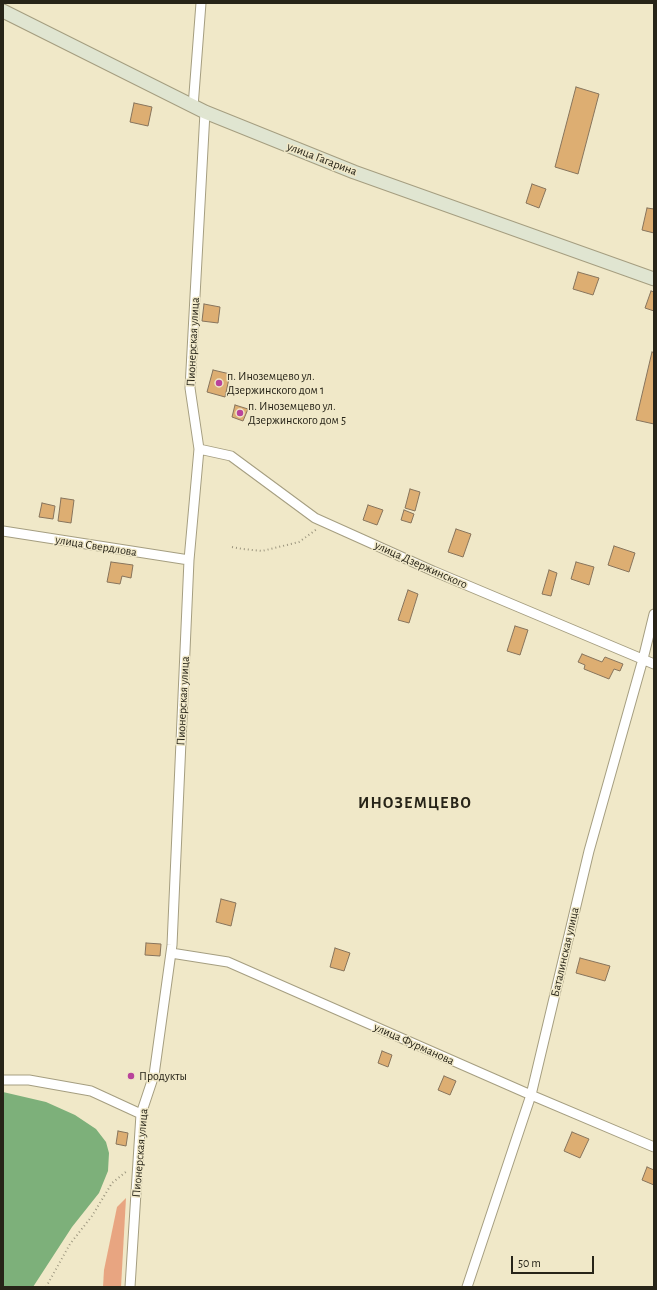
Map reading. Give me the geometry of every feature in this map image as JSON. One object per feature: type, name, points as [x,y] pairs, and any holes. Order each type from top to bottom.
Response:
[{"type":"main road","name":"улица Гагарина","points":[[3,11],[199,110],[354,172],[654,279]]},
{"type":"street","name":"Пионерская улица","points":[[130,1287],[141,1114],[154,1075],[171,953],[189,560],[198,449],[190,388],[199,110],[200,3]]},
{"type":"street","name":"улица Дзержинского","points":[[198,449],[231,456],[315,518],[433,571],[654,664]]},
{"type":"street","name":"улица Свердлова","points":[[3,531],[189,560]]},
{"type":"street","name":"Баталинская улица","points":[[467,1287],[531,1095],[589,851],[643,659],[654,614]]},
{"type":"street","name":"улица Фурманова","points":[[171,953],[228,962],[531,1095],[654,1147]]},
{"type":"street","points":[[3,1080],[29,1080],[91,1091],[141,1114]]},
{"type":"path","points":[[232,547],[262,551],[300,542],[326,523]]},
{"type":"path","points":[[46,1287],[70,1244],[92,1216],[112,1183],[138,1161]]},
{"type":"shaded area","points":[[3,1092],[46,1102],[75,1115],[96,1129],[106,1142],[109,1153],[108,1171],[99,1193],[72,1227],[33,1287],[3,1287]]},
{"type":"shaded area","points":[[126,1198],[121,1287],[103,1287],[104,1270],[117,1207]]},
{"type":"building","points":[[576,87],[599,94],[578,174],[555,167]]},
{"type":"building","points":[[134,103],[152,107],[148,126],[130,122]]},
{"type":"building","points":[[532,184],[546,189],[539,208],[526,203]]},
{"type":"building","points":[[647,208],[654,209],[654,233],[642,230]]},
{"type":"building","points":[[578,272],[599,278],[593,295],[573,289]]},
{"type":"building","points":[[651,291],[654,292],[654,311],[645,308]]},
{"type":"building","points":[[204,304],[220,307],[218,323],[202,321]]},
{"type":"building","points":[[652,352],[654,353],[654,424],[636,420]]},
{"type":"building","name":"п. Иноземцево ул. Дзержинского дом 1","points":[[213,370],[230,374],[225,397],[207,392]]},
{"type":"building","name":"п. Иноземцево ул. Дзержинского дом 5","points":[[235,405],[248,409],[243,421],[232,417]]},
{"type":"building","points":[[410,489],[420,492],[415,511],[405,508]]},
{"type":"building","points":[[61,498],[74,500],[71,523],[58,521]]},
{"type":"building","points":[[42,503],[55,506],[53,519],[39,517]]},
{"type":"building","points":[[368,505],[383,510],[377,525],[363,520]]},
{"type":"building","points":[[404,510],[414,514],[411,523],[401,520]]},
{"type":"building","points":[[456,529],[471,534],[463,557],[448,552]]},
{"type":"building","points":[[614,546],[635,553],[629,572],[608,565]]},
{"type":"building","points":[[111,562],[133,565],[131,578],[122,576],[120,584],[107,582]]},
{"type":"building","points":[[576,562],[594,567],[589,585],[571,579]]},
{"type":"building","points":[[549,570],[557,573],[551,596],[542,594]]},
{"type":"building","points":[[408,590],[418,594],[409,623],[398,620]]},
{"type":"building","points":[[515,626],[528,630],[520,655],[507,651]]},
{"type":"building","points":[[582,654],[602,662],[605,657],[623,664],[620,671],[614,669],[609,679],[584,669],[585,665],[578,662]]},
{"type":"building","points":[[221,899],[236,903],[231,926],[216,922]]},
{"type":"building","points":[[146,943],[161,944],[160,956],[145,955]]},
{"type":"building","points":[[335,948],[350,953],[344,971],[330,967]]},
{"type":"building","points":[[580,958],[610,966],[605,981],[576,973]]},
{"type":"building","points":[[382,1051],[392,1055],[388,1067],[378,1063]]},
{"type":"building","points":[[444,1076],[456,1081],[450,1095],[438,1090]]},
{"type":"building","points":[[118,1131],[128,1133],[126,1146],[116,1144]]},
{"type":"building","points":[[572,1132],[589,1139],[580,1158],[564,1151]]},
{"type":"building","points":[[647,1167],[654,1170],[654,1185],[642,1180]]},
{"type":"place","name":"п. Иноземцево ул. Дзержинского дом 1","points":[[219,383]]},
{"type":"place","name":"п. Иноземцево ул. Дзержинского дом 5","points":[[240,413]]},
{"type":"place","name":"Продукты","points":[[131,1076]]},
{"type":"district","name":"ИНОЗЕМЦЕВО","points":[[415,803]]}]
